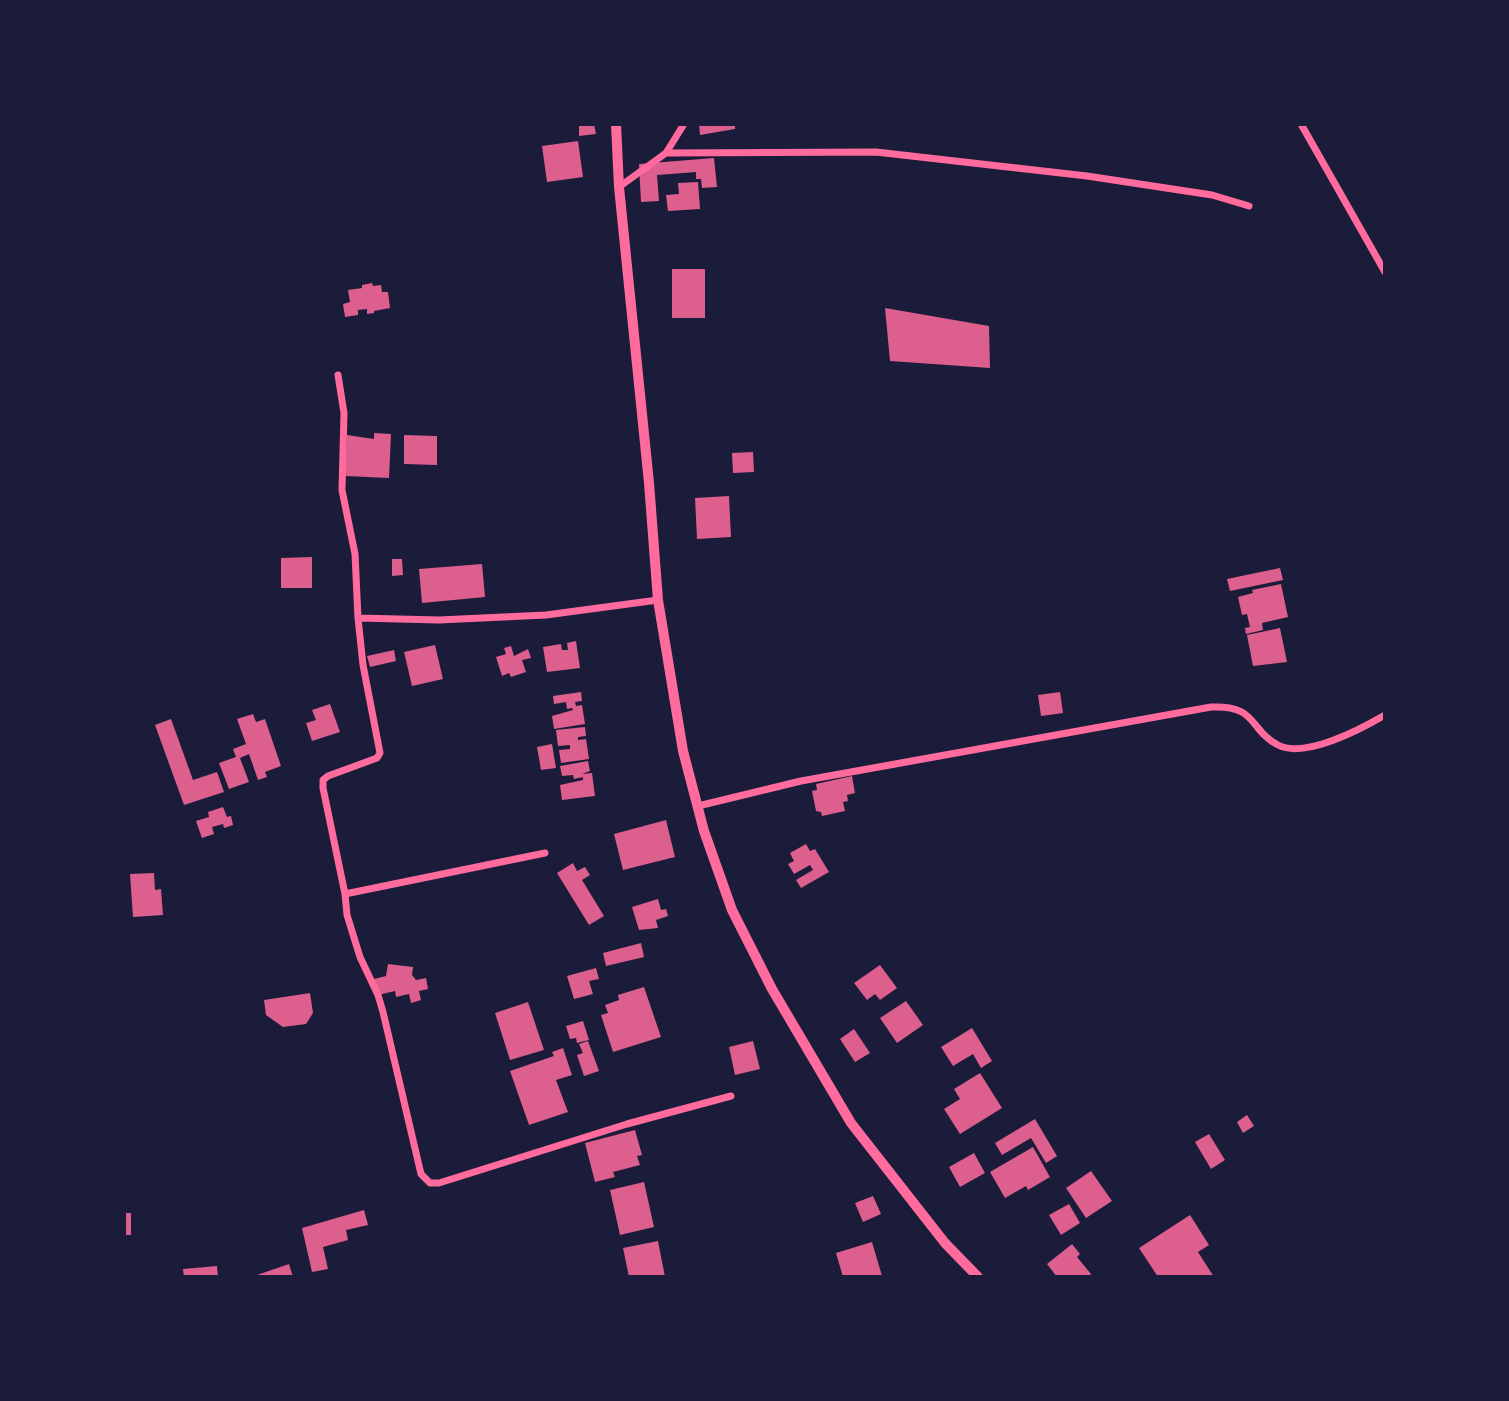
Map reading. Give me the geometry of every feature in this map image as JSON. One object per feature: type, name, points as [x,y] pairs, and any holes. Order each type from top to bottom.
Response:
[{"type":"main road","points":[[616,124],[619,187],[658,600],[683,751],[698,806],[732,910],[772,989],[851,1123],[944,1243],[978,1277]]},
{"type":"street","points":[[619,187],[666,153],[684,124]]},
{"type":"street","points":[[1301,124],[1385,272]]},
{"type":"street","points":[[666,153],[876,152],[1087,176],[1212,195],[1249,206]]},
{"type":"street","points":[[338,375],[344,413],[342,490],[355,554],[363,665],[380,752],[377,758],[323,780],[347,915],[360,957],[383,1012],[421,1174],[430,1183],[439,1183],[627,1124],[731,1096]]},
{"type":"street","points":[[358,618],[439,620],[546,615],[658,600]]},
{"type":"street","points":[[698,806],[801,781],[1211,706],[1227,706],[1243,712],[1270,740],[1285,748],[1340,737],[1385,715]]},
{"type":"street","points":[[345,894],[545,853]]},
{"type":"building","points":[[579,124],[594,124],[596,134],[579,136]]},
{"type":"building","points":[[699,124],[735,124],[735,129],[700,135]]},
{"type":"building","points":[[578,141],[583,177],[547,182],[542,146]]},
{"type":"building","points":[[714,158],[717,187],[702,188],[701,179],[696,179],[696,172],[657,175],[659,201],[641,202],[639,164]]},
{"type":"building","points":[[698,182],[700,209],[668,211],[666,195],[679,194],[678,183]]},
{"type":"building","points":[[672,269],[705,269],[705,318],[672,318]]},
{"type":"building","points":[[372,283],[373,286],[381,285],[382,292],[388,292],[390,308],[367,314],[367,309],[358,310],[358,315],[345,317],[343,304],[350,302],[348,290]]},
{"type":"building","points":[[885,308],[989,326],[990,368],[890,361]]},
{"type":"building","points":[[374,433],[391,434],[389,478],[345,476],[347,435],[374,439]]},
{"type":"building","points":[[404,435],[437,436],[437,465],[404,464]]},
{"type":"building","points":[[753,452],[754,472],[733,473],[732,453]]},
{"type":"building","points":[[729,496],[731,537],[697,539],[695,498]]},
{"type":"building","points":[[312,557],[312,588],[281,588],[281,558]]},
{"type":"building","points":[[392,559],[402,559],[403,575],[392,576]]},
{"type":"building","points":[[482,564],[485,597],[422,603],[419,569]]},
{"type":"building","points":[[1280,568],[1283,580],[1230,591],[1227,579]]},
{"type":"building","points":[[1281,584],[1288,617],[1262,623],[1263,630],[1246,634],[1245,628],[1250,627],[1247,614],[1242,615],[1238,597],[1253,593],[1252,590]]},
{"type":"building","points":[[1280,628],[1287,662],[1253,666],[1247,635]]},
{"type":"building","points":[[576,641],[580,668],[547,672],[543,647],[561,644],[562,650],[568,650],[567,643]]},
{"type":"building","points":[[435,645],[443,679],[412,686],[404,652]]},
{"type":"building","points":[[511,646],[514,656],[528,649],[531,658],[522,660],[526,672],[511,677],[509,673],[502,676],[496,657],[506,654],[504,648]]},
{"type":"building","points":[[394,650],[396,661],[370,667],[367,656]]},
{"type":"building","points":[[581,692],[582,701],[575,702],[576,706],[582,705],[585,724],[554,729],[552,716],[573,710],[567,709],[566,702],[554,704],[553,696]]},
{"type":"building","points":[[1060,692],[1063,713],[1041,716],[1038,695]]},
{"type":"building","points":[[330,704],[340,732],[312,741],[306,723],[316,720],[312,710]]},
{"type":"building","points":[[253,714],[256,722],[265,719],[281,766],[265,772],[267,777],[258,780],[249,754],[240,758],[249,782],[229,789],[219,763],[236,757],[233,749],[246,744],[237,719]]},
{"type":"building","points":[[171,719],[193,780],[217,772],[224,792],[184,805],[155,725]]},
{"type":"building","points":[[585,727],[586,736],[578,737],[578,740],[586,739],[589,759],[561,763],[559,750],[570,749],[570,745],[558,746],[556,730]]},
{"type":"building","points":[[552,744],[556,768],[541,770],[537,747]]},
{"type":"building","points":[[588,761],[590,771],[582,774],[592,773],[595,796],[562,800],[560,785],[583,780],[583,777],[574,779],[573,775],[562,776],[560,766]]},
{"type":"building","points":[[852,776],[855,793],[847,795],[848,801],[843,802],[845,811],[822,816],[821,812],[816,811],[812,791],[817,790],[816,784]]},
{"type":"building","points":[[223,807],[227,817],[231,816],[233,825],[224,828],[223,824],[212,827],[214,834],[202,838],[196,821],[209,817],[208,812]]},
{"type":"building","points":[[666,820],[675,857],[623,870],[614,834]]},
{"type":"building","points":[[806,844],[810,851],[815,849],[829,872],[801,888],[796,880],[813,870],[810,865],[794,874],[788,864],[794,861],[790,853]]},
{"type":"building","points":[[573,863],[577,871],[585,867],[590,875],[582,880],[604,916],[589,925],[557,873]]},
{"type":"building","points":[[154,873],[155,890],[161,889],[163,915],[133,917],[130,874]]},
{"type":"building","points":[[658,899],[661,910],[666,909],[668,916],[656,920],[658,928],[639,930],[632,907]]},
{"type":"building","points":[[641,943],[644,957],[606,966],[603,953]]},
{"type":"building","points":[[388,964],[413,967],[412,975],[416,980],[426,978],[428,989],[419,991],[421,1000],[411,1003],[409,994],[396,997],[395,991],[378,995],[374,979],[386,976]]},
{"type":"building","points":[[880,965],[897,988],[880,1000],[875,994],[867,1000],[854,983]]},
{"type":"building","points":[[596,968],[599,979],[589,981],[593,994],[574,999],[567,976]]},
{"type":"building","points":[[644,987],[661,1037],[613,1052],[601,1015],[608,1013],[605,1005],[619,1000],[618,995]]},
{"type":"building","points":[[310,993],[313,1013],[306,1024],[283,1027],[266,1015],[264,1000]]},
{"type":"building","points":[[906,1001],[923,1025],[897,1043],[880,1018]]},
{"type":"building","points":[[528,1002],[544,1050],[510,1060],[495,1013]]},
{"type":"building","points":[[583,1021],[589,1040],[577,1043],[576,1038],[570,1039],[566,1026]]},
{"type":"building","points":[[972,1028],[992,1061],[981,1068],[973,1054],[953,1066],[941,1047]]},
{"type":"building","points":[[854,1029],[870,1053],[855,1062],[840,1039]]},
{"type":"building","points":[[588,1041],[599,1071],[584,1076],[577,1055],[583,1053],[579,1044]]},
{"type":"building","points":[[753,1041],[760,1069],[735,1075],[729,1047]]},
{"type":"building","points":[[563,1048],[572,1075],[556,1080],[568,1112],[529,1125],[510,1071],[554,1056],[552,1052]]},
{"type":"building","points":[[980,1073],[1002,1108],[960,1134],[944,1109],[960,1099],[954,1089]]},
{"type":"building","points":[[1247,1115],[1254,1126],[1243,1133],[1237,1122]]},
{"type":"building","points":[[1035,1119],[1057,1156],[1046,1163],[1031,1138],[1002,1155],[995,1143]]},
{"type":"building","points":[[635,1130],[642,1155],[637,1156],[640,1165],[613,1172],[615,1177],[595,1182],[585,1143]]},
{"type":"building","points":[[1209,1134],[1225,1160],[1211,1169],[1195,1142]]},
{"type":"building","points":[[1033,1147],[1050,1177],[1028,1190],[1026,1186],[1005,1198],[990,1172]]},
{"type":"building","points":[[974,1153],[985,1173],[960,1187],[949,1167]]},
{"type":"building","points":[[1091,1171],[1112,1201],[1086,1218],[1066,1188]]},
{"type":"building","points":[[644,1182],[654,1227],[620,1235],[610,1190]]},
{"type":"building","points":[[873,1196],[881,1214],[863,1222],[855,1203]]},
{"type":"building","points":[[1069,1204],[1080,1223],[1061,1235],[1049,1215]]},
{"type":"building","points":[[364,1210],[368,1225],[346,1230],[348,1240],[323,1247],[328,1269],[312,1272],[302,1228]]},
{"type":"building","points":[[124,1213],[131,1213],[131,1235],[124,1235]]},
{"type":"building","points":[[1190,1215],[1209,1245],[1198,1252],[1214,1277],[1158,1277],[1139,1248]]},
{"type":"building","points":[[658,1241],[665,1277],[629,1277],[623,1248]]},
{"type":"building","points":[[872,1242],[882,1276],[843,1277],[836,1253]]},
{"type":"building","points":[[1072,1244],[1080,1254],[1077,1257],[1091,1274],[1088,1277],[1057,1277],[1047,1264]]},
{"type":"building","points":[[289,1264],[293,1277],[257,1277],[257,1275]]},
{"type":"building","points":[[217,1266],[218,1277],[184,1277],[183,1269]]}]
